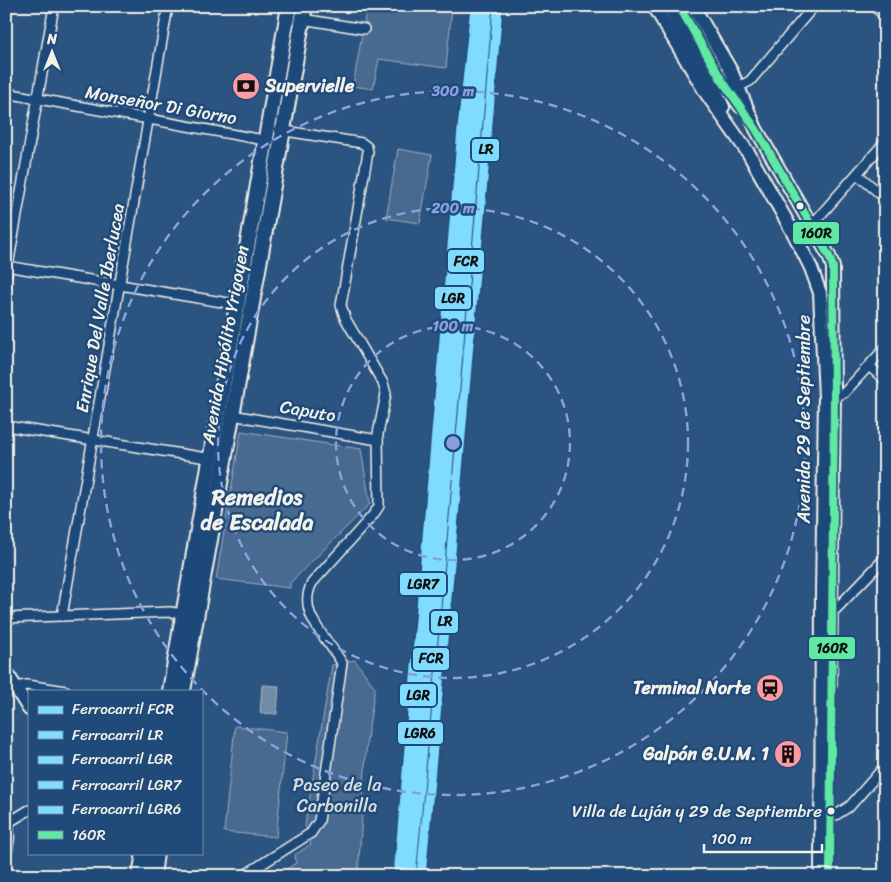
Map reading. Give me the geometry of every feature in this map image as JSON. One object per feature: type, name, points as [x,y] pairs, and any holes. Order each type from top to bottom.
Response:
[{"type":"main road","name":"Avenida Hipólito Yrigoyen","points":[[170,690],[183,614],[217,460],[232,415],[244,306],[268,134],[289,6]]},
{"type":"main road","name":"Avenida 29 de Septiembre","points":[[654,6],[706,93],[749,154],[811,268],[820,293],[829,397]]},
{"type":"main road","points":[[668,6],[716,80],[756,129]]},
{"type":"main road","points":[[679,6],[716,80],[749,154]]},
{"type":"main road","name":"Avenida 29 de Septiembre","points":[[693,6],[731,72],[756,129],[829,256],[833,267],[829,397],[825,816],[821,876]]},
{"type":"main road","name":"Avenida Hipólito Yrigoyen","points":[[183,690],[217,460],[244,306],[282,137],[304,13]]},
{"type":"main road","points":[[6,672],[28,707]]},
{"type":"main road","name":"Avenida 29 de Septiembre","points":[[825,816],[830,876]]},
{"type":"main road","points":[[140,876],[144,854]]},
{"type":"main road","points":[[152,876],[156,854]]},
{"type":"street","points":[[6,277],[54,6]]},
{"type":"street","name":"Enrique Del Valle Iberlucea","points":[[62,616],[168,6]]},
{"type":"street","points":[[738,87],[750,81],[814,6]]},
{"type":"street","points":[[874,6],[885,16]]},
{"type":"street","points":[[304,13],[364,29]]},
{"type":"street","name":"Monseñor Di Giorno","points":[[6,93],[148,120],[282,137],[362,143],[367,147],[368,152],[341,305],[345,318],[385,388],[386,394],[378,428],[378,440]]},
{"type":"street","points":[[794,234],[817,219],[885,142]]},
{"type":"street","points":[[857,174],[885,198]]},
{"type":"street","points":[[7,266],[244,306]]},
{"type":"street","points":[[829,397],[844,393],[885,348]]},
{"type":"street","points":[[869,366],[885,380]]},
{"type":"street","name":"Caputo","points":[[232,415],[378,440]]},
{"type":"street","points":[[6,426],[217,460]]},
{"type":"street","points":[[243,876],[311,833],[318,821],[342,663],[315,624],[309,612],[307,596],[312,583],[379,506],[378,440]]},
{"type":"street","points":[[826,612],[836,609],[885,558]]},
{"type":"street","points":[[6,618],[170,612],[183,614]]},
{"type":"street","points":[[15,687],[27,685],[60,690]]},
{"type":"street","points":[[825,816],[841,813],[850,806],[885,766]]},
{"type":"street","points":[[6,856],[10,836],[7,824],[28,811]]},
{"type":"green space","points":[[367,6],[452,6],[446,68],[379,59],[373,89],[353,86]]},
{"type":"green space","points":[[398,149],[432,155],[420,223],[386,218]]},
{"type":"green space","points":[[241,431],[361,449],[370,504],[290,583],[290,588],[216,579]]},
{"type":"green space","name":"Paseo de la Carbonilla","points":[[355,660],[375,688],[367,739],[358,876],[276,876],[296,863],[295,855],[311,844],[305,825],[332,665]]},
{"type":"green space","points":[[235,726],[287,732],[276,837],[224,832]]},
{"type":"shaded area","points":[[262,685],[279,686],[277,714],[260,713]]},
{"type":"rail line","name":"LGR7","points":[[398,876],[462,129],[475,6]]},
{"type":"rail line","name":"LGR","points":[[401,875],[478,6]]},
{"type":"rail line","name":"FCR","points":[[411,876],[488,6]]},
{"type":"rail line","name":"LGR6","points":[[408,876],[472,130],[485,7]]},
{"type":"rail line","name":"LR","points":[[421,876],[498,7]]},
{"type":"transit line","name":"160R","points":[[679,6],[721,79],[756,129],[829,256],[833,267],[834,397],[830,876]]},
{"type":"place","name":"Supervielle","points":[[246,86]]},
{"type":"place","name":"Terminal Norte","points":[[770,688]]},
{"type":"place","name":"Galpón G.U.M. 1","points":[[788,754]]},
{"type":"place","name":"Villa de Luján y 29 de Septiembre","points":[[831,811]]},
{"type":"district","name":"Remedios de Escalada","points":[[257,510]]}]
